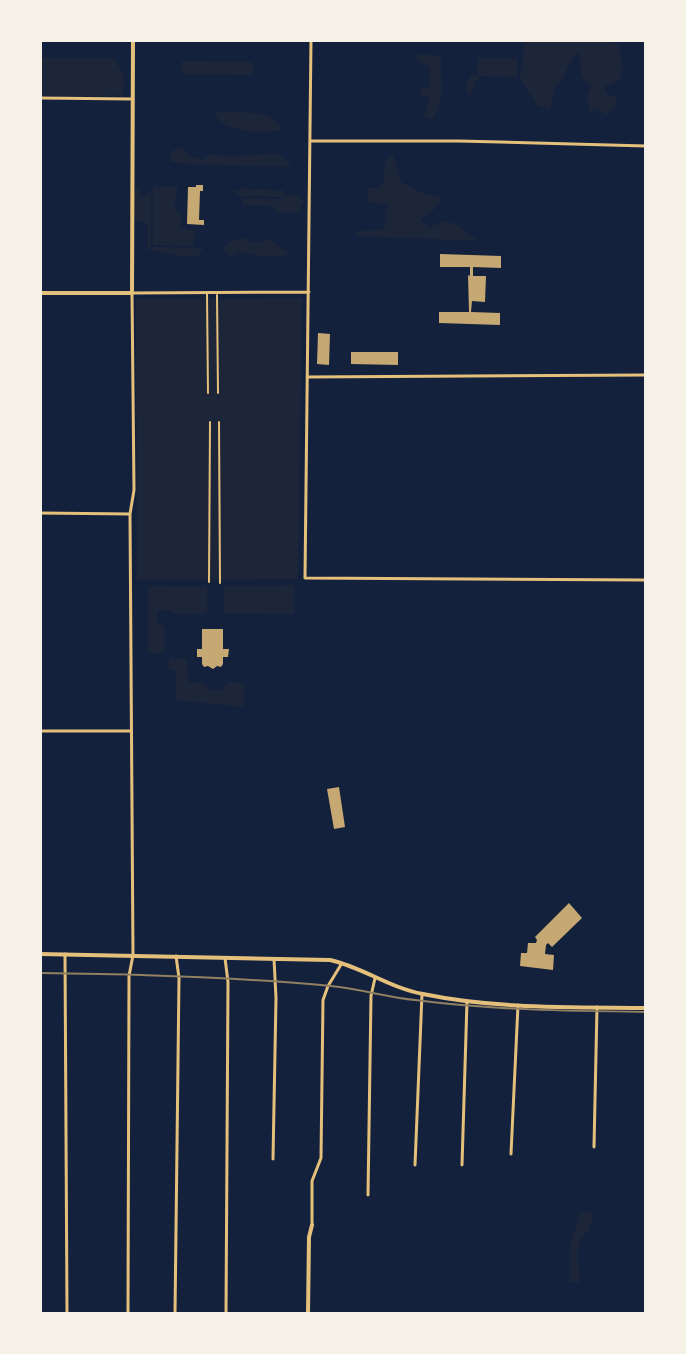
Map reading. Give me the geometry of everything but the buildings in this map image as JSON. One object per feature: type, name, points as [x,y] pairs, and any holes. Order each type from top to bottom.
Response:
[{"type":"street","points":[[128,1314],[129,976],[133,955],[130,514],[134,490],[133,40]]},
{"type":"street","points":[[311,40],[305,578],[646,580]]},
{"type":"street","points":[[40,98],[133,99]]},
{"type":"street","points":[[310,141],[646,146]]},
{"type":"street","points":[[217,292],[218,393]]},
{"type":"street","points":[[40,293],[309,292]]},
{"type":"street","points":[[207,293],[208,393]]},
{"type":"street","points":[[307,377],[646,375]]},
{"type":"street","points":[[209,582],[210,422]]},
{"type":"street","points":[[219,422],[220,583]]},
{"type":"street","points":[[40,513],[130,514]]},
{"type":"street","points":[[40,731],[131,731]]},
{"type":"street","points":[[40,954],[314,959],[342,963],[422,994],[467,1001],[646,1008]]},
{"type":"street","points":[[65,954],[67,1314]]},
{"type":"street","points":[[175,1314],[179,978],[176,956]]},
{"type":"street","points":[[225,958],[228,982],[226,1314]]},
{"type":"street","points":[[273,1159],[274,959]]},
{"type":"street","points":[[308,1314],[312,1181],[321,1158],[323,1000],[342,963]]},
{"type":"street","points":[[368,1195],[371,996],[375,978]]},
{"type":"street","points":[[415,1165],[422,994]]},
{"type":"street","points":[[462,1165],[467,1001]]},
{"type":"street","points":[[511,1154],[518,1005]]},
{"type":"street","points":[[594,1147],[597,1007]]},
{"type":"shaded area","points":[[525,40],[605,40],[619,45],[623,68],[619,81],[604,87],[606,94],[616,97],[616,105],[605,116],[598,108],[590,112],[587,96],[592,86],[581,75],[578,53],[555,87],[550,110],[537,105],[520,79]]},
{"type":"shaded area","points":[[414,55],[441,57],[441,95],[433,119],[424,117],[430,98],[421,95],[420,89],[430,88],[430,67]]},
{"type":"shaded area","points":[[40,58],[114,58],[124,76],[123,95],[40,95]]},
{"type":"shaded area","points":[[478,58],[517,58],[517,77],[478,76],[480,79],[475,81],[470,97],[466,85],[472,74],[477,76]]},
{"type":"shaded area","points":[[182,61],[253,62],[253,75],[182,74]]},
{"type":"shaded area","points":[[213,112],[270,117],[284,129],[261,132],[235,128],[222,123]]},
{"type":"shaded area","points":[[182,147],[189,155],[202,160],[210,154],[228,157],[278,153],[293,167],[187,164],[169,160],[172,151]]},
{"type":"shaded area","points":[[393,153],[401,182],[425,194],[443,198],[432,212],[420,219],[429,227],[446,221],[457,225],[479,241],[357,236],[356,231],[382,230],[386,224],[388,205],[367,201],[368,188],[377,188],[384,181],[385,162]]},
{"type":"shaded area","points":[[138,186],[142,197],[151,191],[151,247],[203,248],[197,257],[147,249],[148,229],[144,222],[134,220],[134,189]]},
{"type":"shaded area","points":[[153,187],[178,187],[175,208],[181,215],[181,228],[194,232],[194,246],[153,245]]},
{"type":"shaded area","points":[[243,188],[284,190],[285,197],[297,194],[304,201],[298,213],[275,212],[274,206],[243,205],[243,198],[284,197],[240,196],[230,189],[236,191]]},
{"type":"shaded area","points":[[243,238],[254,242],[271,240],[289,254],[271,257],[239,252],[230,257],[223,249],[230,241]]},
{"type":"shaded area","points":[[204,296],[207,299],[302,298],[298,579],[137,580],[136,299],[199,299]]},
{"type":"shaded area","points":[[294,585],[294,614],[224,613],[224,586]]},
{"type":"shaded area","points":[[148,586],[207,587],[207,613],[181,615],[167,609],[158,612],[158,621],[165,627],[164,653],[148,653]]},
{"type":"shaded area","points":[[169,659],[187,659],[188,682],[203,683],[209,689],[220,690],[229,682],[244,683],[244,707],[176,700],[176,670],[169,669]]},
{"type":"shaded area","points":[[578,1214],[594,1214],[578,1248],[580,1283],[570,1282],[570,1244]]},
{"type":"tram line","points":[[40,973],[259,980],[331,986],[405,999],[473,1006],[646,1012]]}]
